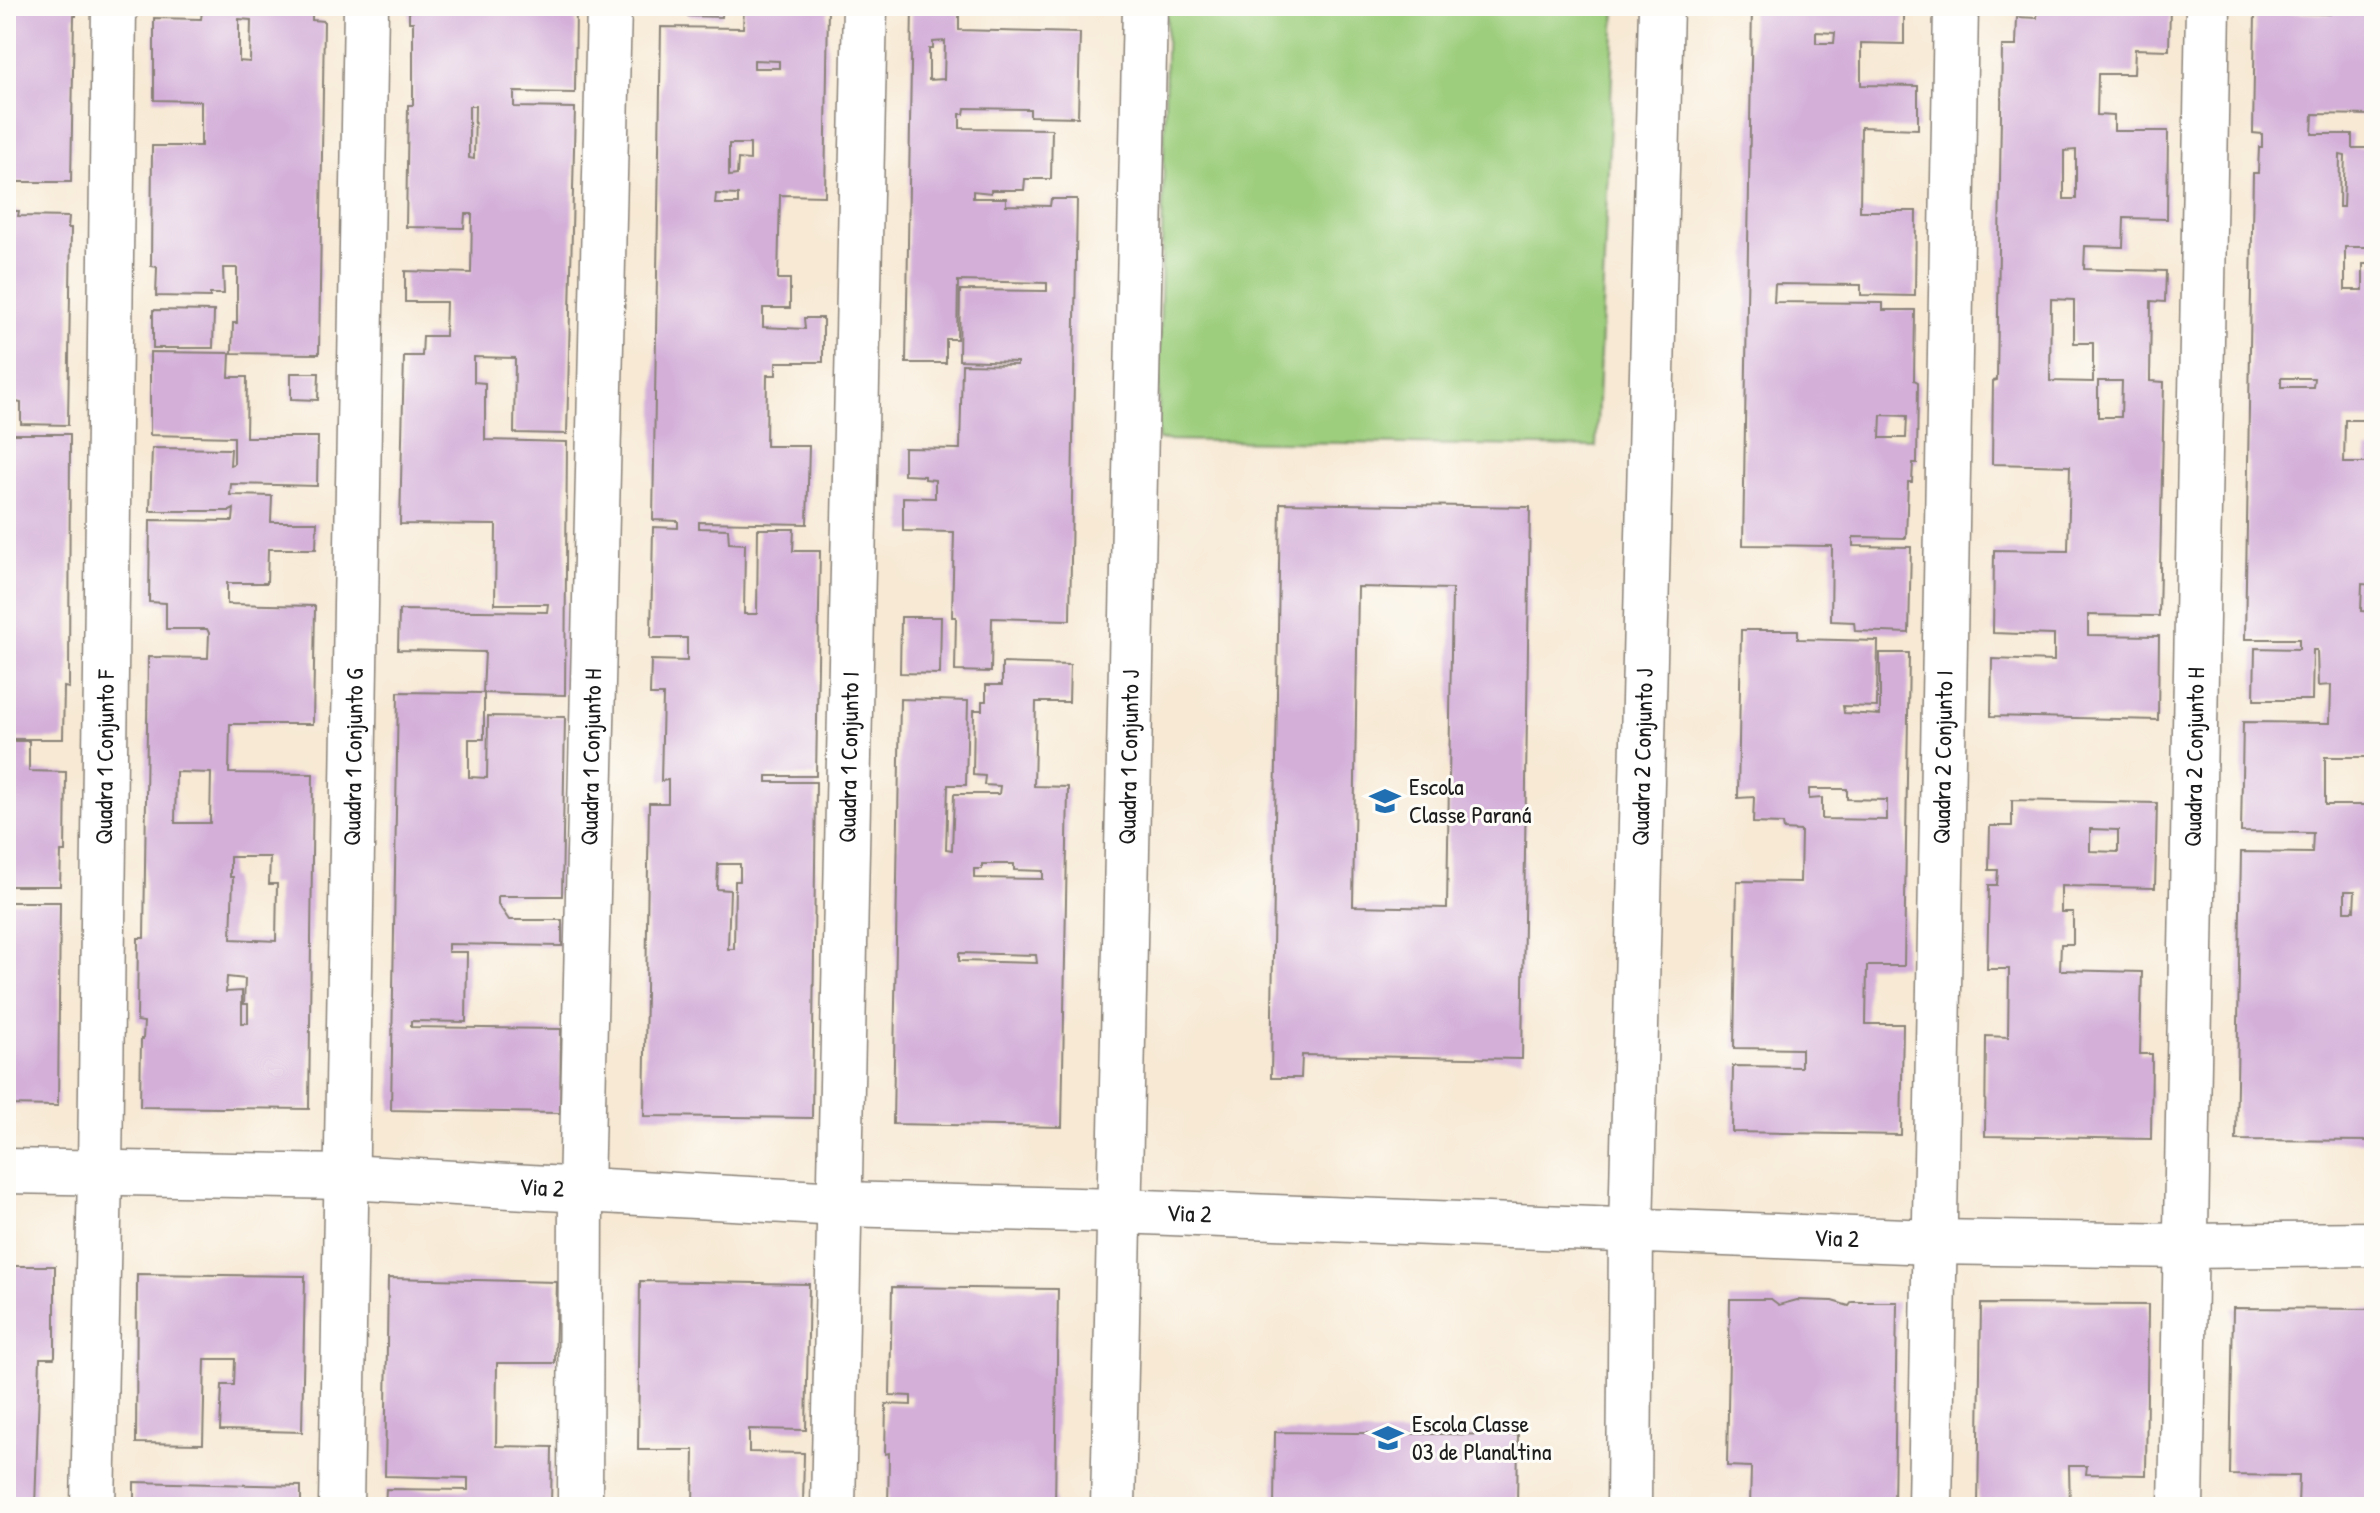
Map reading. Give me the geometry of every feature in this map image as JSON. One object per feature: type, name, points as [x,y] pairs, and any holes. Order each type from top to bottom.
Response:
[{"type":"street","name":"Quadra 1 Conjunto F","points":[[93,1507],[114,6]]},
{"type":"street","name":"Quadra 1 Conjunto G","points":[[341,1507],[366,6]]},
{"type":"street","name":"Quadra 1 Conjunto H","points":[[580,1507],[581,1191],[609,6]]},
{"type":"street","name":"Quadra 1 Conjunto I","points":[[833,1507],[865,6]]},
{"type":"street","name":"Quadra 1 Conjunto J","points":[[1113,1507],[1145,6]]},
{"type":"street","name":"Quadra 2 Conjunto J","points":[[1629,1507],[1631,1231],[1661,6]]},
{"type":"street","name":"Quadra 2 Conjunto I","points":[[1930,1507],[1956,6]]},
{"type":"street","name":"Quadra 2 Conjunto H","points":[[2181,1507],[2208,6]]},
{"type":"street","name":"Via 2","points":[[6,1171],[346,1177],[840,1204],[1118,1211],[1933,1242],[2186,1246],[2374,1244]]},
{"type":"green space","points":[[1167,6],[1615,6],[1596,447],[1158,440]]},
{"type":"building","points":[[6,6],[76,6],[71,182],[6,182]]},
{"type":"building","points":[[158,6],[312,6],[312,20],[324,21],[319,354],[232,353],[233,323],[237,323],[237,268],[223,268],[224,294],[210,294],[210,297],[156,296],[157,267],[151,266],[152,146],[201,146],[201,101],[154,100],[154,18],[201,19],[202,11],[158,9]],"holes":[[[239,19],[251,20],[250,62],[239,61]]]},
{"type":"building","points":[[409,6],[576,6],[575,93],[514,92],[514,107],[575,108],[567,434],[514,433],[515,358],[474,357],[474,382],[485,383],[485,440],[567,442],[565,695],[483,693],[485,652],[398,650],[399,610],[547,612],[548,604],[495,604],[496,525],[400,524],[404,356],[422,356],[423,336],[445,336],[446,302],[405,302],[405,271],[471,273],[472,214],[465,214],[464,228],[406,227],[408,105],[413,105],[413,22],[409,22]],"holes":[[[469,106],[475,106],[474,159],[469,158]]]},
{"type":"building","points":[[688,6],[723,6],[722,17],[688,16]]},
{"type":"building","points":[[744,6],[828,6],[825,196],[780,195],[778,279],[790,279],[790,308],[763,308],[763,327],[805,329],[804,318],[823,318],[823,362],[776,362],[776,375],[767,375],[766,446],[809,446],[807,524],[699,522],[699,528],[728,529],[729,543],[745,544],[744,614],[757,614],[758,529],[794,529],[793,551],[820,551],[816,776],[767,776],[767,782],[816,782],[812,1118],[644,1116],[649,803],[668,803],[668,780],[661,781],[663,695],[650,695],[651,660],[687,661],[687,638],[651,638],[653,527],[678,528],[678,521],[653,520],[661,27],[743,28]],"holes":[[[754,60],[779,61],[779,68],[754,68]],[[729,144],[750,144],[750,160],[738,159],[737,175],[729,176]],[[716,194],[738,195],[738,204],[715,204]],[[718,864],[740,864],[740,881],[735,881],[734,949],[728,949],[730,890],[717,889]]]},
{"type":"building","points":[[912,6],[959,6],[959,30],[1080,33],[1078,117],[1030,116],[1030,109],[965,108],[964,114],[960,114],[960,128],[1052,129],[1051,179],[1025,179],[1024,190],[973,191],[973,198],[1006,198],[1006,205],[1050,206],[1051,199],[1077,199],[1070,620],[992,618],[991,672],[955,671],[956,617],[952,617],[954,532],[903,531],[903,497],[935,498],[935,480],[904,475],[904,448],[960,449],[962,364],[1017,365],[1017,362],[959,360],[960,290],[1047,291],[1047,283],[958,281],[957,339],[946,339],[946,363],[906,363]],"holes":[[[945,41],[944,79],[929,80],[929,49],[933,49],[933,42]]]},
{"type":"building","points":[[1752,6],[1904,6],[1904,44],[1861,43],[1861,85],[1918,86],[1918,129],[1861,127],[1860,211],[1916,211],[1915,296],[1861,295],[1861,285],[1775,284],[1774,302],[1883,303],[1883,310],[1915,310],[1917,463],[1913,463],[1912,482],[1908,482],[1906,538],[1853,537],[1853,546],[1911,547],[1909,633],[1855,631],[1854,622],[1831,621],[1832,546],[1743,545]],"holes":[[[1816,32],[1835,33],[1834,43],[1816,43]],[[1881,415],[1907,416],[1906,438],[1880,438]]]},
{"type":"building","points":[[2038,6],[2170,6],[2169,50],[2135,49],[2134,74],[2098,74],[2097,115],[2114,116],[2114,131],[2168,131],[2167,219],[2124,218],[2123,247],[2085,246],[2084,269],[2166,271],[2165,302],[2151,301],[2150,381],[2164,382],[2159,616],[2088,615],[2088,635],[2159,636],[2158,720],[1991,716],[1992,659],[2054,661],[2054,635],[1993,633],[1994,550],[2068,551],[2070,466],[1992,464],[1993,381],[1997,380],[2002,46],[2016,46],[2017,17],[2037,18]],"holes":[[[2076,150],[2076,199],[2064,199],[2064,151]],[[2051,299],[2074,300],[2074,343],[2093,343],[2093,382],[2050,381]],[[2098,381],[2122,381],[2121,417],[2098,417]]]},
{"type":"building","points":[[2330,6],[2374,6],[2374,115],[2313,114],[2312,134],[2352,134],[2352,148],[2374,148],[2374,247],[2345,247],[2345,290],[2363,290],[2363,264],[2374,264],[2374,420],[2345,420],[2344,463],[2367,463],[2366,450],[2374,450],[2374,585],[2362,584],[2361,611],[2374,612],[2374,757],[2325,757],[2325,805],[2374,805],[2374,1141],[2236,1140],[2241,852],[2312,853],[2313,833],[2241,832],[2243,722],[2330,723],[2331,685],[2318,686],[2317,650],[2313,650],[2312,700],[2254,700],[2255,648],[2299,649],[2299,639],[2245,639],[2253,173],[2258,173],[2259,147],[2262,147],[2262,134],[2253,133],[2255,12],[2330,14]],"holes":[[[2340,155],[2345,156],[2343,207],[2339,207]],[[2281,378],[2314,378],[2313,387],[2281,387]],[[2345,891],[2355,891],[2354,911],[2345,911]]]},
{"type":"building","points":[[12,211],[19,211],[18,216],[69,217],[68,228],[71,228],[68,425],[21,424],[21,403],[16,402],[15,409],[10,409],[10,434],[70,434],[69,688],[64,687],[63,739],[6,739],[6,227],[11,227]]},
{"type":"building","points":[[153,310],[214,311],[213,348],[153,348]]},
{"type":"building","points":[[150,352],[230,353],[229,377],[247,377],[246,437],[318,437],[317,486],[231,484],[230,495],[272,496],[271,522],[317,522],[316,549],[268,549],[267,583],[227,583],[227,604],[315,606],[313,724],[230,724],[229,773],[313,774],[309,1109],[140,1107],[144,1022],[137,1021],[138,938],[144,938],[148,657],[208,658],[209,633],[207,629],[166,629],[166,603],[149,602],[150,520],[233,521],[234,509],[150,511],[152,448],[231,449],[230,465],[234,464],[234,437],[150,435]],"holes":[[[176,772],[211,773],[210,823],[175,823]],[[230,857],[270,857],[269,884],[277,884],[276,941],[231,939],[233,877],[230,877]],[[227,977],[245,979],[244,1004],[248,1004],[248,1023],[242,1023],[242,991],[226,992]]]},
{"type":"building","points":[[291,373],[319,373],[318,400],[291,399]]},
{"type":"building","name":"Escola Classe Paraná","points":[[1280,503],[1530,507],[1522,1059],[1302,1055],[1301,1078],[1271,1078]],"holes":[[[1358,587],[1452,589],[1447,908],[1353,906]]]},
{"type":"building","points":[[901,617],[941,617],[940,674],[900,673]]},
{"type":"building","points":[[1741,630],[1798,630],[1798,639],[1878,641],[1877,707],[1843,706],[1844,713],[1880,715],[1880,653],[1909,653],[1904,966],[1867,966],[1866,1024],[1903,1024],[1901,1135],[1732,1132],[1733,1066],[1801,1067],[1801,1049],[1734,1048],[1737,881],[1800,882],[1801,831],[1784,830],[1783,824],[1753,823],[1754,797],[1738,798]],"holes":[[[1809,789],[1847,789],[1847,799],[1887,800],[1887,820],[1822,819],[1822,798],[1809,799]]]},
{"type":"building","points":[[1002,663],[1070,665],[1069,702],[1036,702],[1034,786],[1068,787],[1062,1127],[893,1124],[900,699],[968,701],[966,785],[948,785],[946,849],[952,850],[954,794],[999,794],[1000,786],[984,785],[985,776],[973,775],[974,710],[982,710],[982,701],[986,701],[986,685],[1002,685]],"holes":[[[982,864],[1014,864],[1014,870],[1043,871],[1043,879],[974,878],[974,869],[982,869]],[[959,953],[1036,955],[1037,963],[959,961]]]},
{"type":"building","points":[[398,692],[484,693],[484,739],[469,739],[469,777],[487,778],[488,716],[565,717],[562,896],[498,896],[498,904],[509,920],[562,920],[562,946],[448,944],[448,952],[467,952],[466,1022],[411,1021],[411,1027],[561,1029],[560,1113],[391,1110]]},
{"type":"building","points":[[6,741],[29,741],[29,771],[66,772],[65,852],[61,852],[60,886],[6,886]]},
{"type":"building","points":[[2012,800],[2157,803],[2155,888],[2061,886],[2061,912],[2073,912],[2073,944],[2061,944],[2060,970],[2142,972],[2140,1054],[2152,1054],[2151,1139],[1985,1136],[1986,1036],[2008,1037],[2009,969],[1987,969],[1989,885],[1997,885],[1998,870],[1989,870],[1990,826],[2012,826]],"holes":[[[2090,829],[2118,830],[2118,852],[2090,851]]]},
{"type":"building","points":[[6,902],[60,902],[58,1106],[6,1105]]},
{"type":"building","points":[[6,1266],[55,1266],[55,1356],[40,1358],[35,1507],[6,1507]]},
{"type":"building","points":[[137,1274],[305,1276],[302,1432],[220,1430],[222,1385],[234,1385],[235,1359],[205,1359],[203,1444],[136,1443]]},
{"type":"building","points":[[388,1278],[557,1282],[555,1363],[497,1363],[496,1446],[552,1447],[551,1507],[385,1507],[386,1489],[468,1490],[468,1478],[385,1476]]},
{"type":"building","points":[[640,1281],[809,1284],[806,1430],[749,1429],[749,1452],[804,1453],[803,1507],[693,1507],[694,1450],[638,1450]]},
{"type":"building","points":[[892,1287],[1058,1289],[1055,1507],[888,1507],[886,1404],[911,1405],[911,1396],[890,1395]]},
{"type":"building","points":[[1730,1299],[1771,1299],[1779,1305],[1797,1300],[1832,1301],[1849,1306],[1852,1302],[1897,1302],[1894,1507],[1750,1507],[1751,1467],[1727,1466]]},
{"type":"building","points":[[1981,1304],[2148,1305],[2146,1475],[2086,1474],[2087,1466],[2069,1466],[2070,1507],[1978,1507]]},
{"type":"building","points":[[2233,1308],[2374,1309],[2374,1507],[2298,1507],[2299,1476],[2230,1475]]},
{"type":"building","points":[[1275,1432],[1518,1435],[1517,1507],[1274,1507]]},
{"type":"building","points":[[134,1482],[301,1486],[301,1507],[134,1507]]},
{"type":"place","name":"Escola Classe Paraná","points":[[1385,801]]},
{"type":"place","name":"Escola Classe 03 de Planaltina","points":[[1388,1438]]}]
